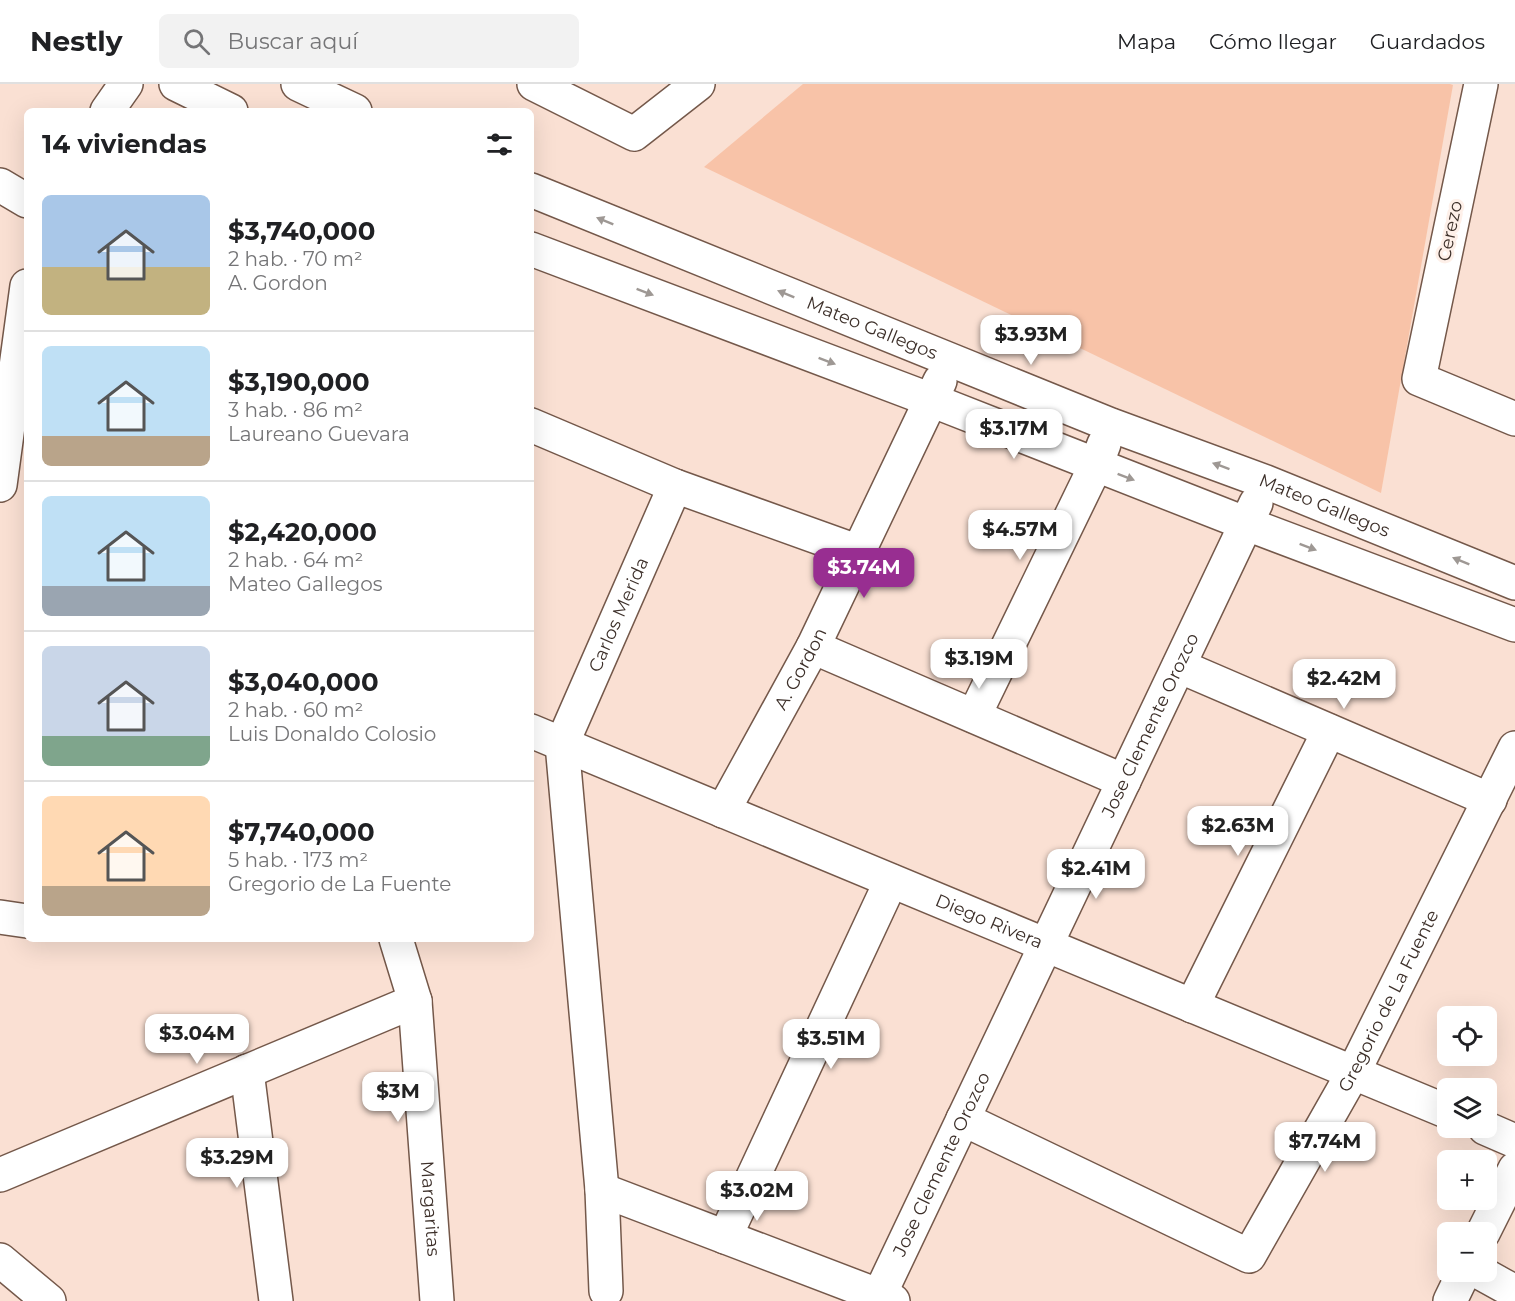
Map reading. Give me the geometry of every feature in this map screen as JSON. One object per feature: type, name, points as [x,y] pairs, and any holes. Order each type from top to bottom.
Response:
[{"type":"street","points":[[109,108],[126,84]]},
{"type":"street","points":[[176,84],[225,108]]},
{"type":"street","points":[[297,84],[349,108]]},
{"type":"street","points":[[534,84],[634,134],[698,84]]},
{"type":"street","name":"Cerezo","points":[[1481,84],[1419,379],[1515,418]]},
{"type":"street","points":[[0,185],[24,199]]},
{"type":"street","name":"Mateo Gallegos","points":[[534,191],[1111,425],[1266,482],[1515,583]]},
{"type":"street","points":[[534,250],[931,400],[1515,626]]},
{"type":"street","points":[[0,485],[24,308]]},
{"type":"street","name":"A. Gordon","points":[[723,811],[813,647],[949,360]]},
{"type":"street","points":[[974,716],[1096,465],[1111,425]]},
{"type":"street","points":[[534,426],[675,486],[859,552]]},
{"type":"street","name":"Jose Clemente Orozco","points":[[886,1298],[963,1119],[1266,482]]},
{"type":"street","name":"Carlos Merida","points":[[562,744],[675,486]]},
{"type":"street","points":[[813,647],[1124,781]]},
{"type":"street","points":[[1179,666],[1490,800]]},
{"type":"street","name":"Diego Rivera","points":[[534,731],[1437,1107]]},
{"type":"street","points":[[1192,1006],[1329,731]]},
{"type":"street","points":[[562,744],[602,1190],[606,1291]]},
{"type":"street","name":"Gregorio de La Fuente","points":[[963,1119],[1249,1256],[1353,1073],[1515,748]]},
{"type":"street","points":[[725,1237],[891,881]]},
{"type":"street","points":[[0,917],[24,921]]},
{"type":"street","name":"Margaritas","points":[[397,942],[415,1001],[438,1301]]},
{"type":"street","points":[[0,1175],[415,1001]]},
{"type":"street","points":[[248,1071],[276,1301]]},
{"type":"street","points":[[1497,1133],[1515,1141]]},
{"type":"street","points":[[1488,1222],[1515,1169]]},
{"type":"street","points":[[602,1190],[886,1298]]},
{"type":"street","points":[[0,1260],[49,1301]]},
{"type":"street","points":[[1450,1301],[1459,1282]]},
{"type":"street","points":[[1496,1282],[1515,1293]]},
{"type":"shaded area","points":[[803,84],[1453,85],[1381,493],[704,167]]}]
